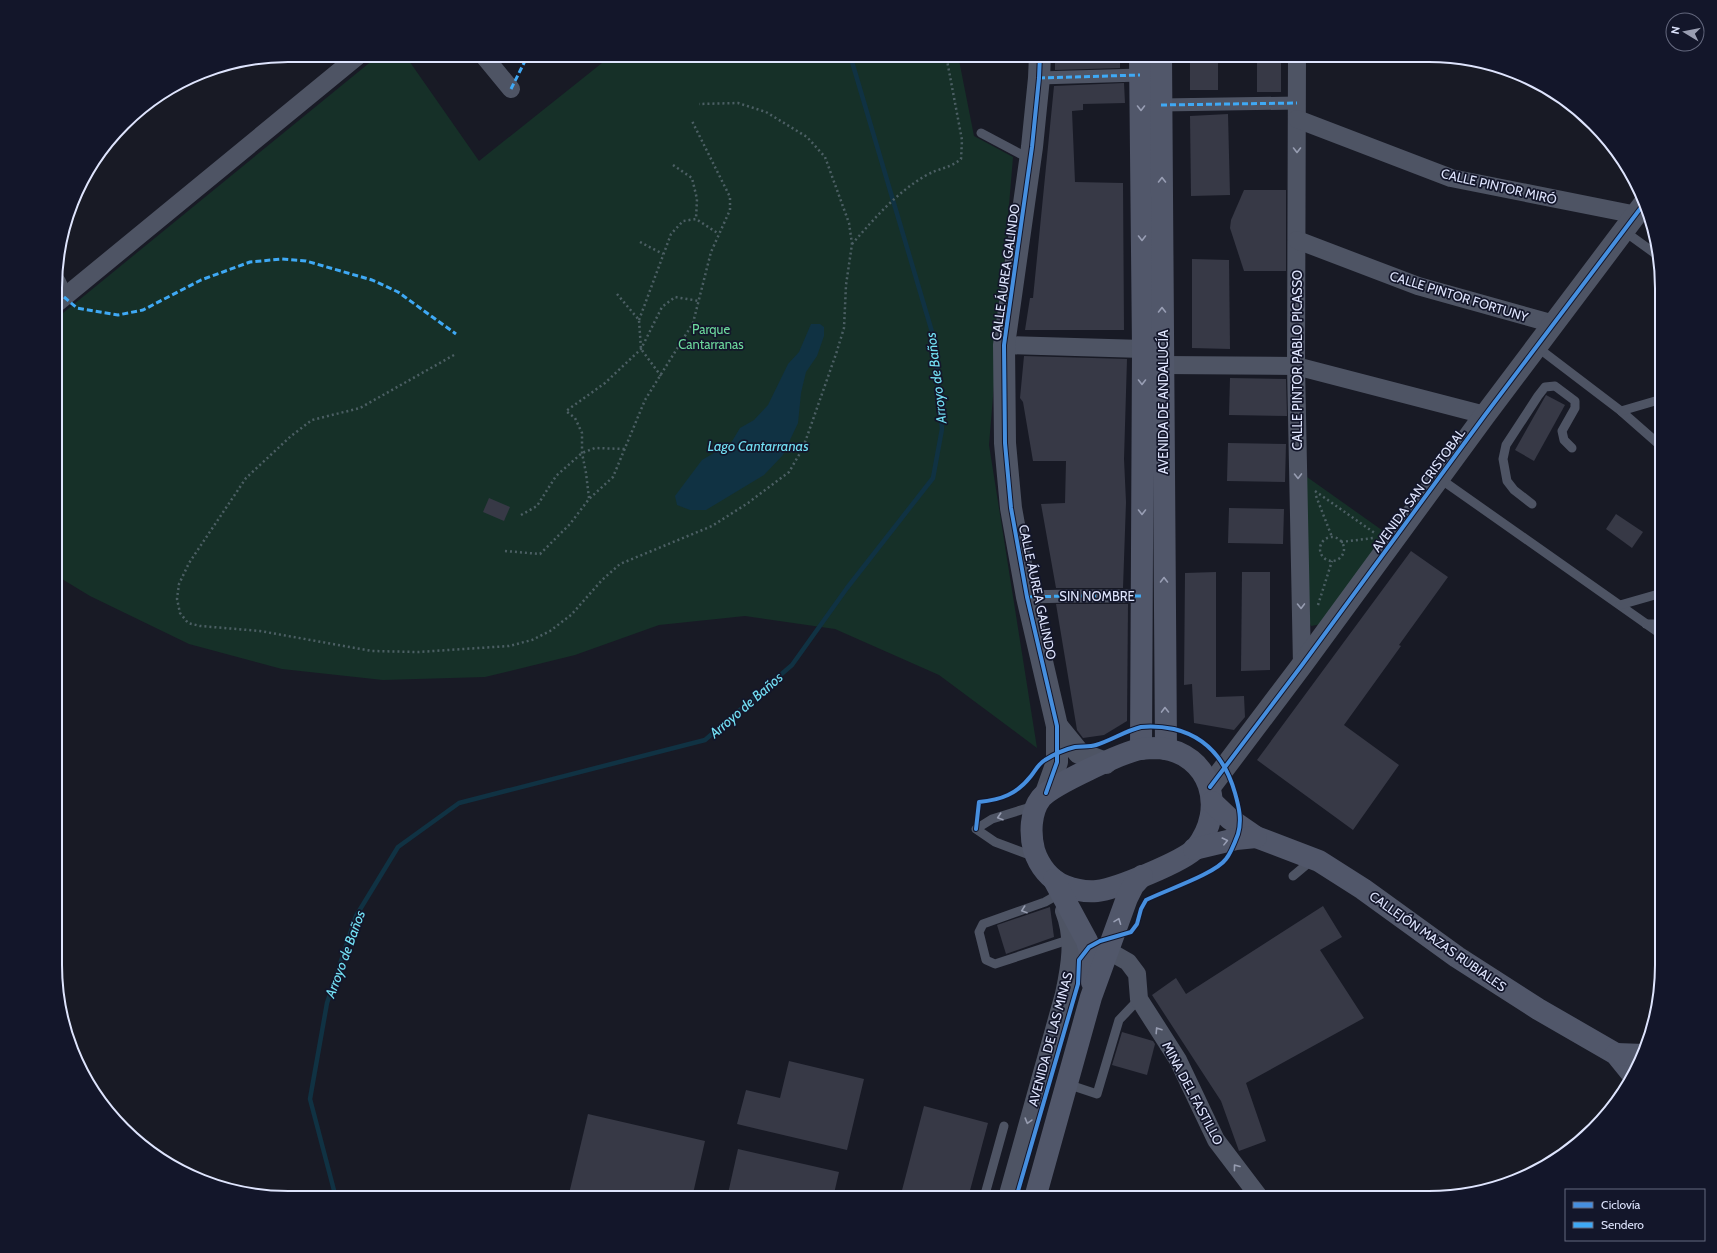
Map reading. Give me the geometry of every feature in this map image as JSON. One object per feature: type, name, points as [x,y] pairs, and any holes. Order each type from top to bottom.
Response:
[{"type":"main road","name":"AVENIDA DE ANDALUCÍA","points":[[1161,62],[1166,749]]},
{"type":"main road","name":"AVENIDA DE ANDALUCÍA","points":[[1140,65],[1142,349],[1141,749]]},
{"type":"main road","points":[[1091,998],[1092,969],[1089,947],[1084,935],[1037,857],[1033,844],[1032,828],[1042,799],[1063,782],[1106,763],[1141,749],[1166,749],[1179,753],[1192,761],[1202,771],[1211,794],[1230,819],[1256,837]]},
{"type":"main road","points":[[1055,885],[1078,890],[1096,891],[1121,885],[1177,861],[1194,849],[1208,828],[1211,794]]},
{"type":"main road","points":[[1194,849],[1236,839],[1256,837]]},
{"type":"main road","name":"CALLEJÓN MAZAS RUBIALES","points":[[1256,837],[1313,859],[1363,889],[1457,957],[1538,1009],[1616,1054]]},
{"type":"main road","points":[[1037,1191],[1091,998],[1107,950],[1127,898],[1133,886],[1142,876]]},
{"type":"main road","points":[[1616,1054],[1637,1055]]},
{"type":"main road","points":[[1616,1054],[1629,1070]]},
{"type":"street","points":[[62,292],[347,62]]},
{"type":"street","points":[[489,62],[511,89]]},
{"type":"street","name":"CALLE ÁUREA GALINDO","points":[[1040,62],[1031,160],[1004,345],[1005,443],[1010,501],[1027,597],[1058,726]]},
{"type":"street","name":"CALLE PINTOR PABLO PICASSO","points":[[1298,62],[1296,366],[1302,665]]},
{"type":"street","points":[[1039,78],[1140,65]]},
{"type":"street","points":[[1161,105],[1297,111]]},
{"type":"street","name":"CALLE PINTOR MIRÓ","points":[[1297,111],[1451,178],[1635,217]]},
{"type":"street","name":"AVENIDA SAN CRISTOBAL","points":[[1211,794],[1302,665],[1485,415],[1635,217]]},
{"type":"street","name":"CALLE PINTOR FORTUNY","points":[[1297,240],[1418,286],[1554,324]]},
{"type":"street","points":[[1004,345],[1142,349]]},
{"type":"street","points":[[1163,365],[1296,366],[1485,415]]},
{"type":"street","name":"SIN NOMBRE","points":[[1027,597],[1142,596]]},
{"type":"street","points":[[1058,726],[1079,753],[1106,763]]},
{"type":"street","points":[[1042,799],[1057,762],[1058,726]]},
{"type":"street","name":"AVENIDA DE LAS MINAS","points":[[1009,1191],[1070,968],[1071,939],[1067,919],[1055,885]]},
{"type":"street","name":"MINA DEL FASTILLO","points":[[1107,950],[1128,962],[1137,974],[1139,999],[1178,1060],[1216,1140],[1255,1191]]},
{"type":"lane","points":[[981,133],[1031,160]]},
{"type":"lane","points":[[1635,217],[1651,245]]},
{"type":"lane","points":[[1537,346],[1621,411],[1655,441]]},
{"type":"lane","points":[[1532,504],[1514,490],[1507,481],[1502,459],[1506,445],[1538,396],[1546,387],[1555,386],[1575,401],[1575,408],[1562,431],[1564,440],[1572,448]]},
{"type":"lane","points":[[1621,411],[1655,401]]},
{"type":"lane","points":[[1439,478],[1655,630]]},
{"type":"lane","points":[[1620,605],[1655,595]]},
{"type":"lane","points":[[1646,624],[1655,624]]},
{"type":"lane","points":[[1037,857],[995,842],[976,829],[992,819],[1042,799]]},
{"type":"lane","points":[[1293,876],[1313,859]]},
{"type":"lane","points":[[1055,885],[1052,898],[1045,902],[983,924],[979,932],[986,960],[995,964],[1071,939]]},
{"type":"lane","points":[[1067,1084],[1097,1094],[1118,1020],[1139,999]]},
{"type":"lane","points":[[986,1191],[1004,1126]]},
{"type":"path","points":[[852,244],[884,207],[896,197],[926,175],[953,166],[962,159],[962,140],[947,62]]},
{"type":"path","points":[[454,355],[360,408],[312,420],[291,436],[246,478],[189,563],[180,584],[177,599],[180,613],[188,623],[200,626],[260,631],[372,651],[418,652],[509,646],[532,640],[550,631],[571,615],[602,580],[620,564],[712,526],[748,503],[789,472],[803,448],[844,328],[846,285],[852,244],[849,223],[825,157],[807,137],[766,112],[738,103],[699,104]]},
{"type":"path","points":[[505,551],[540,554],[570,524],[588,499],[613,477],[645,400],[693,323],[710,252],[730,210],[730,197],[692,121]]},
{"type":"path","points":[[673,165],[692,178],[697,199],[696,219]]},
{"type":"path","points":[[661,376],[641,349],[639,320],[671,234],[683,221],[696,219],[719,234]]},
{"type":"path","points":[[640,242],[663,254]]},
{"type":"path","points":[[617,294],[639,320]]},
{"type":"path","points":[[588,499],[586,473],[582,453],[582,433],[575,418],[566,411],[605,383],[641,349],[662,306],[674,297],[699,301]]},
{"type":"path","points":[[521,515],[537,506],[556,476],[582,453],[595,448],[625,449]]},
{"type":"path","points":[[1332,537],[1313,490],[1381,537],[1341,542]]},
{"type":"path","points":[[1332,537],[1341,542],[1344,546],[1344,552],[1340,558],[1332,561],[1325,560],[1320,553],[1321,545],[1326,538],[1332,537]]},
{"type":"green space","name":"Parque Cantarranas","points":[[370,62],[410,62],[479,161],[603,62],[959,62],[974,136],[1013,157],[989,445],[1037,748],[939,675],[835,629],[745,616],[659,625],[575,655],[485,677],[383,680],[282,669],[189,644],[90,596],[62,579],[62,314]]},
{"type":"green space","points":[[1307,477],[1386,533],[1322,624],[1311,626],[1307,617]]},
{"type":"water","name":"Lago Cantarranas","points":[[811,324],[820,324],[824,327],[824,336],[817,356],[806,372],[801,393],[798,423],[783,455],[764,475],[706,510],[690,510],[677,505],[675,496],[702,460],[731,443],[740,428],[754,420],[768,405],[788,364],[799,352]]},
{"type":"building","points":[[1055,62],[1120,62],[1120,68],[1055,70]]},
{"type":"building","points":[[1190,62],[1218,62],[1218,90],[1190,90]]},
{"type":"building","points":[[1257,62],[1281,62],[1281,92],[1257,92]]},
{"type":"building","points":[[1124,83],[1125,103],[1083,104],[1083,110],[1072,111],[1075,182],[1123,183],[1124,330],[1025,330],[1030,298],[1033,298],[1054,86]]},
{"type":"building","points":[[1228,114],[1230,195],[1191,196],[1190,116]]},
{"type":"building","points":[[1244,190],[1286,190],[1286,271],[1244,271],[1230,228],[1231,220]]},
{"type":"building","points":[[1192,259],[1229,260],[1230,349],[1192,348]]},
{"type":"building","points":[[1024,356],[1127,359],[1124,459],[1126,502],[1123,588],[1056,588],[1041,504],[1065,503],[1066,461],[1033,461],[1023,402],[1020,398]]},
{"type":"building","points":[[1230,378],[1286,379],[1287,416],[1229,415]]},
{"type":"building","points":[[1546,395],[1565,405],[1534,461],[1515,450]]},
{"type":"building","points":[[1228,443],[1286,444],[1285,482],[1227,481]]},
{"type":"building","points":[[489,498],[510,507],[504,521],[483,512]]},
{"type":"building","points":[[1229,508],[1284,509],[1283,544],[1228,543]]},
{"type":"building","points":[[1616,514],[1643,532],[1632,548],[1606,529]]},
{"type":"building","points":[[1411,551],[1448,577],[1399,645],[1401,646],[1344,725],[1399,765],[1353,830],[1257,760]]},
{"type":"building","points":[[1216,572],[1216,697],[1244,696],[1245,717],[1234,730],[1194,723],[1192,684],[1184,685],[1185,573]]},
{"type":"building","points":[[1242,572],[1270,572],[1270,670],[1241,671]]},
{"type":"building","points":[[1056,604],[1128,604],[1127,721],[1104,735],[1083,738],[1077,730]]},
{"type":"building","points":[[1323,906],[1342,937],[1320,950],[1364,1018],[1246,1083],[1266,1141],[1239,1151],[1221,1101],[1152,995],[1176,978],[1186,994]]},
{"type":"building","points":[[1050,907],[1054,937],[1006,954],[997,925]]},
{"type":"building","points":[[1122,1032],[1153,1041],[1155,1044],[1147,1075],[1112,1065]]},
{"type":"building","points":[[789,1061],[864,1079],[847,1150],[737,1124],[746,1090],[780,1098]]},
{"type":"building","points":[[924,1106],[988,1123],[970,1191],[902,1191]]},
{"type":"building","points":[[588,1114],[705,1141],[694,1191],[570,1191]]},
{"type":"building","points":[[738,1149],[839,1172],[835,1191],[729,1191]]},
{"type":"waterway","name":"Arroyo de Baños","points":[[334,1191],[310,1099],[327,1003],[356,916],[398,847],[459,803],[705,740],[792,665],[847,588],[933,478],[942,429],[935,342],[852,62]]},
{"type":"marked path","points":[[511,89],[524,62]]},
{"type":"marked path","points":[[1039,78],[1140,75]]},
{"type":"marked path","points":[[1161,105],[1297,103]]},
{"type":"marked path","points":[[64,297],[77,308],[118,315],[143,310],[201,280],[250,262],[282,259],[306,261],[372,280],[398,292],[456,334]]},
{"type":"marked path","points":[[1027,597],[1142,596]]},
{"type":"cycle path","points":[[1040,62],[1032,147],[1004,345],[1005,443],[1011,508],[1027,597],[1057,726],[1057,762],[1046,793]]},
{"type":"cycle path","points":[[1210,787],[1302,665],[1485,415],[1641,208]]},
{"type":"cycle path","points":[[976,829],[979,802],[994,800],[1014,792],[1026,782],[1043,761],[1068,749],[1096,745],[1141,727],[1174,729],[1186,733],[1205,744],[1214,752],[1226,771],[1235,793],[1240,814],[1240,824],[1237,837],[1230,854],[1220,865],[1201,876],[1146,900],[1141,909],[1137,924],[1131,932],[1100,941],[1089,947],[1079,960],[1078,984],[1018,1191]]}]
